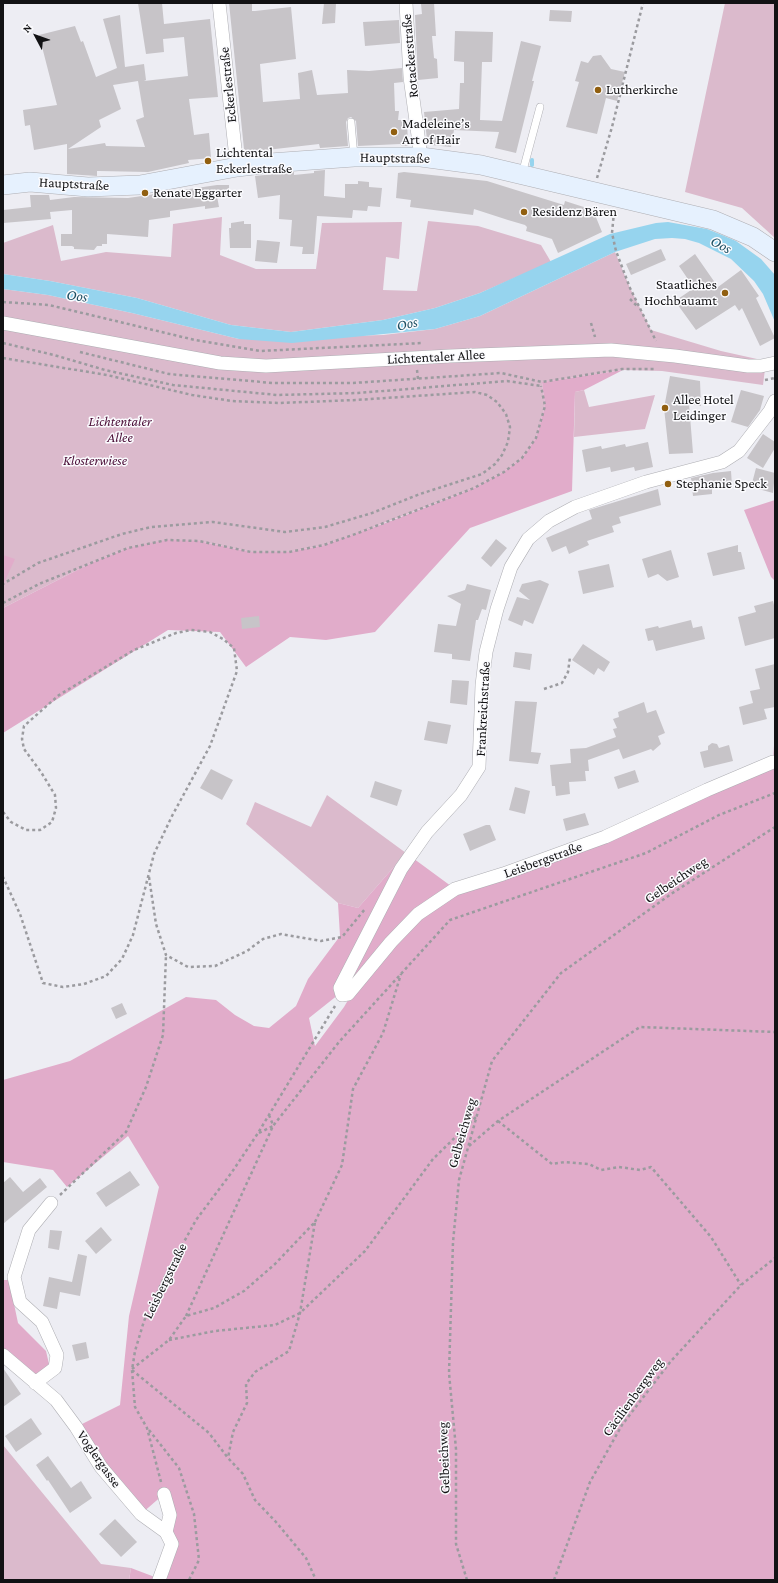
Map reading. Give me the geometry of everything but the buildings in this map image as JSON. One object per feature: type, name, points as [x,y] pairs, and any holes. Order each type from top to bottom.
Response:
[{"type":"main road","name":"Hauptstraße","points":[[3,184],[30,182],[88,187],[140,185],[237,167],[354,157],[421,157],[481,164],[593,192],[656,204],[713,220],[753,237],[775,252]]},
{"type":"street","name":"Eckerlestraße","points":[[219,3],[237,167]]},
{"type":"street","name":"Rotackerstraße","points":[[406,3],[410,77],[421,157]]},
{"type":"street","name":"Lichtentaler Allee","points":[[3,323],[220,363],[266,366],[450,356],[611,350],[675,356],[748,366],[761,366],[775,363]]},
{"type":"street","name":"Frankreichstraße","points":[[342,995],[340,988],[401,869],[427,832],[461,795],[479,767],[482,685],[486,652],[497,609],[511,567],[528,539],[550,521],[576,507],[646,482],[722,462],[739,451],[770,410],[775,401]]},
{"type":"street","name":"Leisbergstraße","points":[[342,995],[348,994],[391,942],[418,914],[455,889],[503,874],[605,837],[707,790],[773,762]]},
{"type":"street","points":[[35,1383],[54,1368],[57,1355],[42,1322],[20,1302],[14,1277],[29,1230],[51,1203]]},
{"type":"street","name":"Voglergasse","points":[[3,1355],[56,1400],[101,1467],[140,1514],[166,1532]]},
{"type":"street","points":[[160,1580],[172,1544],[166,1532],[170,1515],[164,1494]]},
{"type":"lane","points":[[522,174],[540,107]]},
{"type":"lane","points":[[351,122],[354,157]]},
{"type":"path","points":[[593,192],[612,127],[643,3]]},
{"type":"path","points":[[616,197],[612,233],[616,251],[630,288],[658,346],[675,356]]},
{"type":"path","points":[[630,299],[640,309]]},
{"type":"path","points":[[3,302],[49,305],[196,340],[260,352],[429,343]]},
{"type":"path","points":[[594,336],[601,337]]},
{"type":"path","points":[[3,343],[54,355],[104,370],[173,385],[277,395],[358,393],[507,380],[541,386]]},
{"type":"path","points":[[3,358],[107,375],[192,395],[232,401],[279,403],[475,392],[487,395],[497,402],[506,414],[510,427],[508,442],[502,455],[495,464],[482,474],[420,494],[372,513],[325,527],[285,532],[213,522],[151,527],[122,534],[38,563],[3,584]]},
{"type":"path","points":[[3,603],[39,584],[128,548],[167,540],[199,541],[251,552],[289,552],[331,543],[474,488],[504,472],[522,458],[536,438],[545,406],[541,386],[542,382]]},
{"type":"path","points":[[3,812],[11,822],[26,830],[40,830],[52,822],[56,808],[55,795],[41,772],[24,749],[22,739],[24,726],[35,714],[59,695],[134,650],[176,633],[191,630],[210,632],[223,638],[234,648],[237,671],[210,746],[172,816],[154,854],[133,935],[122,959],[106,976],[84,984],[63,987],[43,983],[20,914],[3,877]]},
{"type":"path","points":[[544,689],[562,683],[568,672],[570,657]]},
{"type":"path","points":[[316,1580],[306,1558],[276,1522],[255,1500],[243,1474],[209,1434],[132,1370],[168,1340],[186,1316],[273,1126],[339,1042],[450,920],[646,853],[719,815],[775,793]]},
{"type":"path","name":"Gelbeichweg","points":[[467,1580],[456,1544],[456,1449],[449,1373],[453,1242],[459,1180],[492,1061],[561,973],[671,894],[775,827]]},
{"type":"path","points":[[51,1203],[71,1187],[126,1132],[146,1087],[163,1035],[166,955],[156,924],[149,875]]},
{"type":"path","points":[[166,955],[188,967],[215,966],[246,951],[263,939],[280,934],[321,941],[342,937],[363,910],[370,907],[380,910]]},
{"type":"path","points":[[228,1458],[233,1432],[247,1404],[246,1384],[255,1372],[289,1351],[300,1313],[315,1222],[342,1165],[353,1089],[383,1033],[401,973]]},
{"type":"path","name":"Leisbergstraße","points":[[164,1494],[147,1428],[135,1407],[132,1370],[135,1351],[144,1321],[163,1280],[196,1220],[232,1172],[258,1133],[330,1013]]},
{"type":"path","points":[[469,1147],[498,1121],[640,1028],[775,1032]]},
{"type":"path","points":[[269,1115],[273,1126]]},
{"type":"path","points":[[168,1340],[215,1331],[275,1326],[300,1313],[365,1251],[433,1159],[477,1116]]},
{"type":"path","points":[[498,1121],[552,1164],[565,1162],[589,1164],[601,1170],[618,1167],[640,1170],[651,1167],[711,1237],[741,1285]]},
{"type":"path","points":[[258,1133],[273,1126]]},
{"type":"path","points":[[186,1316],[214,1308],[244,1291],[275,1264],[315,1222]]},
{"type":"path","name":"Cäcilienbergweg","points":[[554,1580],[590,1482],[622,1425],[671,1361],[741,1285],[775,1258]]},
{"type":"path","points":[[147,1428],[179,1468],[194,1514],[199,1560],[189,1580]]},
{"type":"green space","points":[[725,3],[775,3],[775,238],[742,208],[685,192]]},
{"type":"green space","points":[[222,217],[220,255],[256,269],[316,269],[322,223],[402,222],[399,259],[386,257],[383,290],[417,291],[428,221],[478,226],[541,245],[551,262],[480,293],[435,308],[383,320],[291,332],[231,325],[137,298],[50,281],[3,274],[3,243],[53,225],[61,261],[106,252],[171,257],[173,224]]},
{"type":"green space","name":"Lichtentaler Allee","points":[[615,252],[630,288],[651,330],[721,351],[766,361],[763,385],[662,371],[623,370],[542,382],[545,406],[536,438],[522,458],[503,472],[474,488],[324,545],[289,552],[251,552],[199,541],[128,548],[93,562],[3,608],[3,289],[48,295],[132,313],[239,339],[383,335],[435,329],[480,316]]},
{"type":"green space","points":[[584,390],[589,407],[655,395],[645,429],[574,437],[575,392]]},
{"type":"green space","points":[[327,795],[406,853],[358,908],[338,903],[246,824],[255,802],[311,827]]},
{"type":"green space","points":[[3,1445],[101,1564],[131,1568],[129,1580],[3,1580]]},
{"type":"shaded area","points":[[623,370],[584,390],[575,392],[572,491],[470,528],[375,632],[326,640],[290,637],[246,667],[220,632],[168,630],[3,733],[3,608],[93,562],[128,548],[167,540],[199,541],[251,552],[289,552],[324,545],[388,522],[474,488],[503,472],[522,458],[536,438],[545,406],[542,382]]},
{"type":"shaded area","points":[[775,500],[775,581],[771,577],[744,510]]},
{"type":"shaded area","points":[[3,555],[15,559],[3,585]]},
{"type":"shaded area","points":[[775,746],[775,1580],[129,1580],[131,1568],[160,1579],[172,1544],[164,1494],[141,1514],[76,1427],[120,1405],[129,1316],[159,1187],[128,1136],[67,1187],[53,1170],[3,1162],[3,1080],[70,1061],[186,997],[216,1000],[235,1015],[254,1026],[269,1028],[296,1006],[308,979],[340,936],[338,903],[358,908],[406,853],[455,889],[503,874],[773,762]],"holes":[[[363,975],[344,1007],[315,1046],[309,1018]]]},
{"type":"shaded area","points":[[3,1280],[9,1280],[18,1323],[46,1351],[49,1364],[35,1379],[3,1354]]},
{"type":"water","name":"Oos","points":[[668,222],[707,229],[736,241],[761,259],[775,275],[775,322],[763,294],[754,281],[731,259],[699,243],[685,239],[672,238],[655,239],[615,252],[480,316],[435,329],[292,343],[239,339],[132,313],[48,295],[3,289],[3,274],[50,281],[137,298],[231,325],[291,332],[383,320],[435,308],[480,293],[610,234],[656,223]]},
{"type":"waterway","points":[[532,160],[532,165]]},
{"type":"place","name":"Lutherkirche","points":[[598,90]]},
{"type":"place","name":"Madeleine’s Art of Hair","points":[[394,132]]},
{"type":"place","name":"Lichtental Eckerlestraße","points":[[208,161]]},
{"type":"place","name":"Renate Eggarter","points":[[145,193]]},
{"type":"place","name":"Residenz Bären","points":[[524,212]]},
{"type":"place","name":"Staatliches Hochbauamt","points":[[725,293]]},
{"type":"place","name":"Allee Hotel Leidinger","points":[[665,408]]},
{"type":"place","name":"Stephanie Speck","points":[[668,484]]},
{"type":"park label","name":"Klosterwiese","points":[[95,461]]}]
